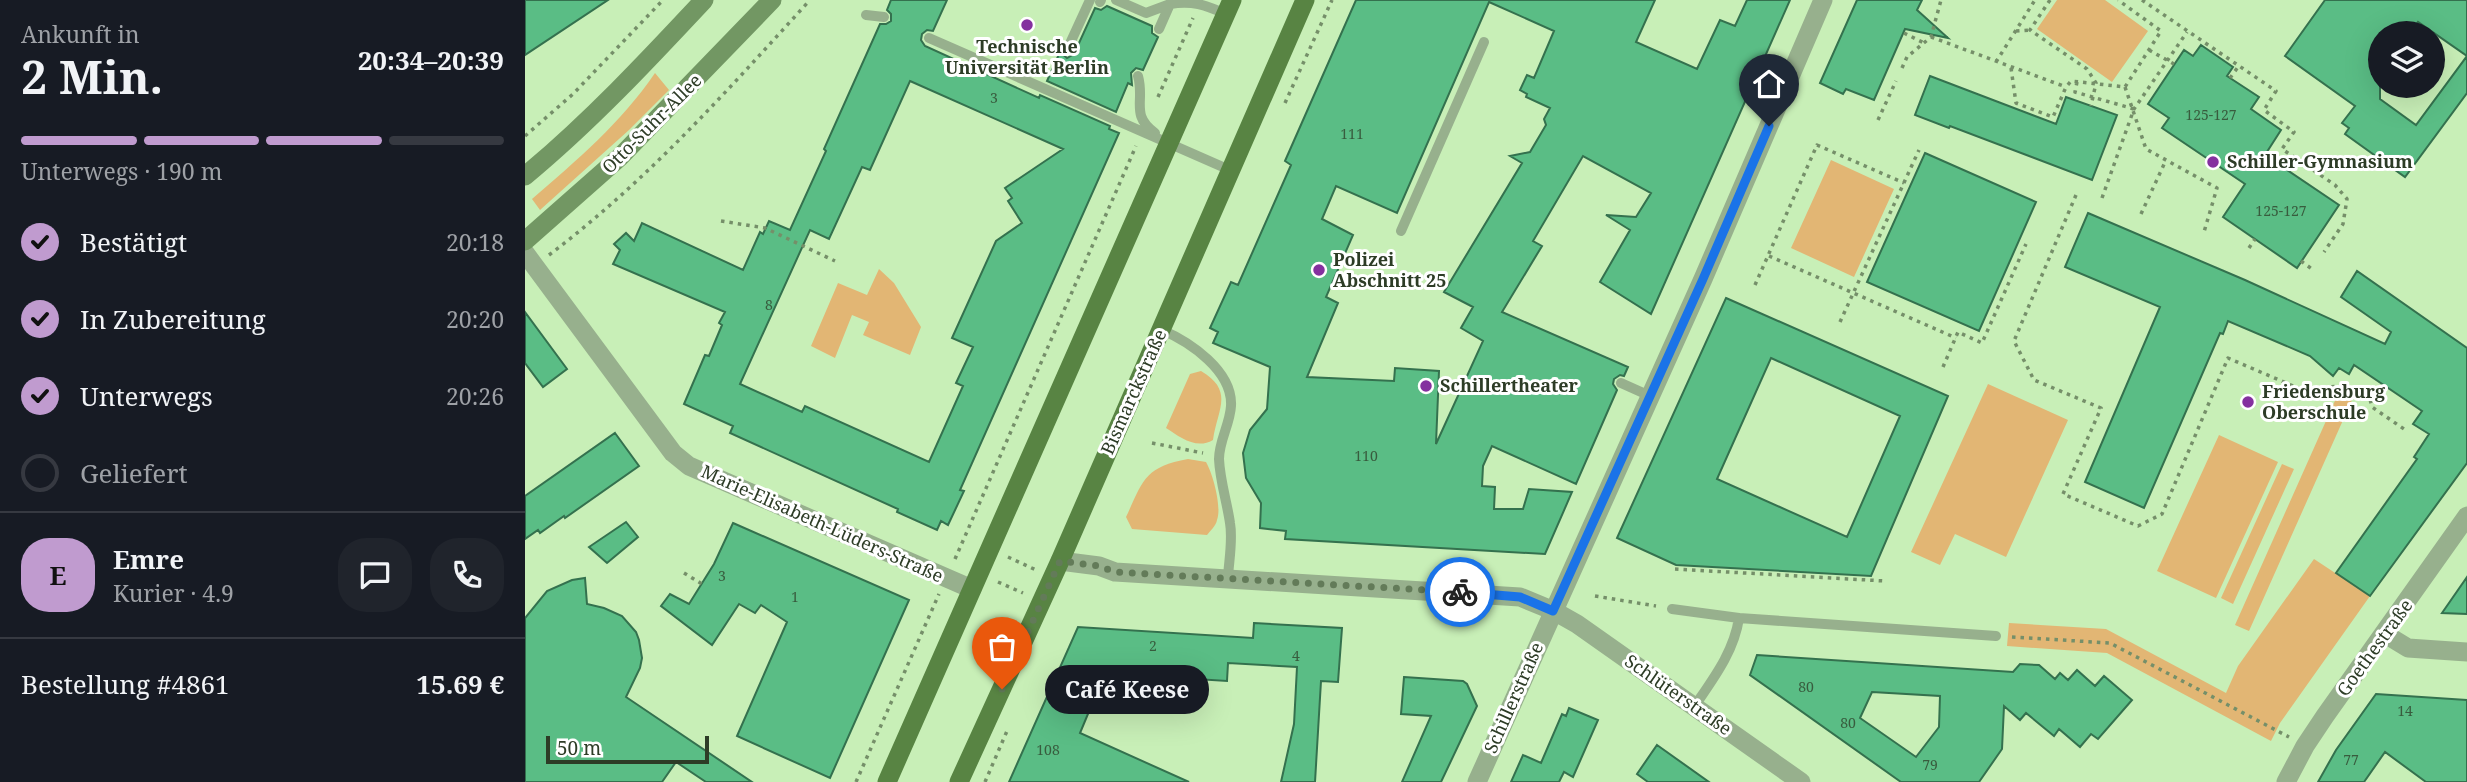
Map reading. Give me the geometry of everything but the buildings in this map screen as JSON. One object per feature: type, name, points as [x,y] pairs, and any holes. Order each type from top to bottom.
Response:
[{"type":"main road","name":"Otto-Suhr-Allee","points":[[525,242],[620,157],[772,0]]},
{"type":"main road","name":"Bismarckstraße","points":[[959,782],[1060,561],[1305,0]]},
{"type":"main road","points":[[525,176],[622,87],[702,1]]},
{"type":"main road","points":[[887,782],[1229,7]]},
{"type":"street","name":"Schillerstraße","points":[[1477,782],[1703,279],[1823,0]]},
{"type":"street","name":"Marie-Elisabeth-Lüders-Straße","points":[[525,253],[673,453],[689,466],[976,582]]},
{"type":"street","name":"Goethestraße","points":[[2285,782],[2305,746],[2467,516]]},
{"type":"street","name":"Schlüterstraße","points":[[1060,561],[1099,566],[1115,572],[1520,597],[1577,624],[1801,782]]},
{"type":"street","points":[[2385,634],[2408,648],[2467,652]]},
{"type":"lane","points":[[1071,48],[1097,1]]},
{"type":"lane","points":[[1121,6],[1144,18],[1170,4],[1186,1],[1229,7]]},
{"type":"lane","points":[[1159,29],[1170,4]]},
{"type":"lane","points":[[866,15],[884,17]]},
{"type":"lane","points":[[929,38],[1144,129],[1232,171]]},
{"type":"lane","points":[[1401,231],[1484,43]]},
{"type":"lane","points":[[1138,76],[1144,129]]},
{"type":"lane","points":[[1162,330],[1204,355],[1218,369],[1229,392],[1231,405],[1219,456],[1231,526],[1228,578]]},
{"type":"lane","points":[[1621,383],[1650,396]]},
{"type":"lane","points":[[1672,609],[1739,618],[1996,636]]},
{"type":"lane","points":[[1694,707],[1727,656],[1736,638],[1739,618]]},
{"type":"path","points":[[525,136],[573,94],[663,0]]},
{"type":"path","points":[[571,239],[670,151],[810,0]]},
{"type":"path","points":[[1902,68],[1907,57],[1931,37],[1941,0]]},
{"type":"path","points":[[1996,62],[2036,0],[2049,2],[2030,30]]},
{"type":"path","points":[[2118,0],[2161,31],[2126,87]]},
{"type":"path","points":[[2142,0],[2276,91],[2264,110],[2294,132],[2282,149],[2335,185],[2347,199],[2343,224],[2324,252]]},
{"type":"path","points":[[965,537],[1200,2]]},
{"type":"path","points":[[2016,30],[2030,30],[2087,69],[2096,83],[2091,106]]},
{"type":"path","points":[[2102,198],[2134,109],[2187,32]]},
{"type":"path","points":[[1904,33],[1924,43]]},
{"type":"path","points":[[1931,37],[2066,87]]},
{"type":"path","points":[[2149,50],[2174,64]]},
{"type":"path","points":[[2230,78],[2238,67]]},
{"type":"path","points":[[2011,68],[2016,103],[2033,113],[2053,117],[2071,81],[2126,87]]},
{"type":"path","points":[[1878,120],[1896,81]]},
{"type":"path","points":[[2077,82],[2075,92],[2134,109]]},
{"type":"path","points":[[2126,87],[2147,149],[2217,188],[2204,232]]},
{"type":"path","points":[[1755,285],[1817,145],[1904,183]]},
{"type":"path","points":[[1840,323],[1919,150]]},
{"type":"path","points":[[2141,214],[2166,160]]},
{"type":"path","points":[[2076,195],[2014,341],[2035,380],[2101,408],[2063,494],[2138,526],[2162,514],[2228,358],[2300,389],[2341,386],[2370,399],[2372,407],[2405,429]]},
{"type":"path","points":[[721,221],[765,228],[835,261]]},
{"type":"path","points":[[2249,248],[2255,239]]},
{"type":"path","points":[[1943,367],[1958,332],[1982,343],[2026,244]]},
{"type":"path","points":[[1768,256],[1955,338]]},
{"type":"path","points":[[2301,261],[2312,269]]},
{"type":"path","points":[[1151,443],[1219,456]]},
{"type":"path","points":[[1675,569],[1885,581]]},
{"type":"path","points":[[684,573],[702,584]]},
{"type":"path","points":[[976,582],[1042,601]]},
{"type":"path","points":[[1595,596],[1672,609]]},
{"type":"path","points":[[856,782],[934,606]]},
{"type":"path","points":[[1996,636],[2110,643],[2305,746]]},
{"type":"shaded area","points":[[2057,0],[2105,0],[2148,31],[2112,82],[2037,29]]},
{"type":"shaded area","points":[[655,73],[669,90],[540,210],[532,199],[613,125]]},
{"type":"shaded area","points":[[1831,160],[1894,189],[1854,277],[1791,248]]},
{"type":"shaded area","points":[[879,269],[894,283],[921,327],[910,355],[863,335],[869,322],[852,315],[835,358],[811,346],[838,283],[867,295]]},
{"type":"shaded area","points":[[1201,371],[1218,386],[1221,402],[1213,440],[1200,444],[1188,441],[1166,428],[1190,374]]},
{"type":"shaded area","points":[[1988,384],[2068,420],[2006,557],[1955,534],[1940,565],[1911,552]]},
{"type":"shaded area","points":[[2338,394],[2352,400],[2249,631],[2235,625]]},
{"type":"shaded area","points":[[2219,435],[2278,462],[2216,598],[2157,571]]},
{"type":"shaded area","points":[[1188,459],[1206,462],[1211,474],[1218,507],[1213,528],[1207,535],[1132,529],[1126,517],[1147,477],[1162,466]]},
{"type":"shaded area","points":[[2282,464],[2294,469],[2233,604],[2221,598]]},
{"type":"shaded area","points":[[2314,559],[2370,596],[2280,723],[2271,741],[2107,653],[2007,646],[2009,623],[2106,629],[2226,693],[2238,666]]},
{"type":"way so far","points":[[1002,689],[1060,561],[1099,566],[1115,572],[1460,592]]},
{"type":"place","name":"Technische Universität Berlin","points":[[1027,25]]},
{"type":"place","name":"Schiller-Gymnasium","points":[[2213,162]]},
{"type":"place","name":"Polizei Abschnitt 25","points":[[1319,270]]},
{"type":"place","name":"Schillertheater","points":[[1426,386]]},
{"type":"place","name":"Friedensburg Oberschule","points":[[2248,402]]},
{"type":"place","name":"Café Keese","points":[[1002,689]]},
{"type":"route","points":[[1460,592],[1520,597],[1553,611],[1769,126]]}]
